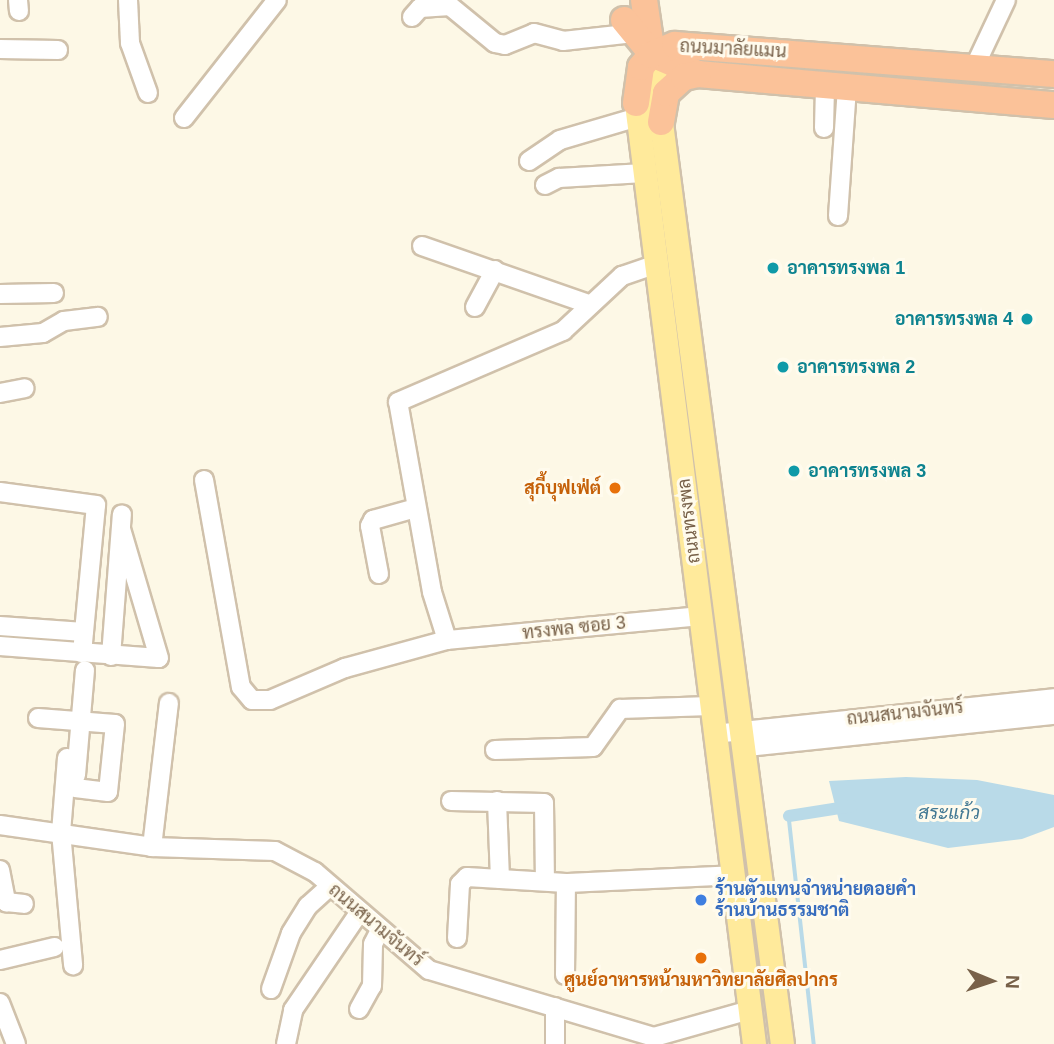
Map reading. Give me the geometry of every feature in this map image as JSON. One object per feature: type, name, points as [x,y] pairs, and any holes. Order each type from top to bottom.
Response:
[{"type":"highway","points":[[632,14],[693,44]]},
{"type":"highway","points":[[632,14],[652,54],[641,67],[645,114]]},
{"type":"highway","name":"ถนนทรงพล","points":[[632,14],[645,114]]},
{"type":"highway","name":"ถนนมาลัยแมน","points":[[652,54],[663,47],[693,44],[1054,74]]},
{"type":"highway","name":"ถนนมาลัยแมน","points":[[652,54],[698,74],[1054,108]]},
{"type":"highway","points":[[645,114],[684,77],[698,74]]},
{"type":"main road","name":"ถนนทรงพล","points":[[645,114],[644,173],[752,1025]]},
{"type":"main road","name":"ถนนทรงพล","points":[[645,114],[745,738],[782,1044]]},
{"type":"main road","points":[[752,1025],[779,1017]]},
{"type":"street","points":[[128,0],[130,43],[148,93]]},
{"type":"street","points":[[184,118],[277,0]]},
{"type":"street","points":[[974,68],[1006,0]]},
{"type":"street","points":[[412,17],[420,8],[450,6],[495,43],[505,45],[534,33],[563,41],[632,14]]},
{"type":"street","points":[[0,49],[58,50]]},
{"type":"street","points":[[824,128],[836,87]]},
{"type":"street","points":[[836,87],[838,216]]},
{"type":"street","points":[[529,161],[560,140],[645,114]]},
{"type":"street","points":[[545,185],[559,178],[644,173]]},
{"type":"street","points":[[422,246],[589,304]]},
{"type":"street","points":[[447,640],[432,592],[398,402],[563,331],[622,276],[657,264]]},
{"type":"street","points":[[475,307],[495,270]]},
{"type":"street","points":[[0,294],[54,293]]},
{"type":"street","points":[[0,337],[43,333],[64,321],[97,317]]},
{"type":"street","points":[[0,393],[24,388]]},
{"type":"street","name":"ทรงพล ซอย 3","points":[[204,480],[241,687],[252,700],[270,700],[345,668],[447,640],[700,616]]},
{"type":"street","points":[[0,492],[96,505],[75,788],[66,833]]},
{"type":"street","points":[[379,574],[370,526],[373,520],[416,508]]},
{"type":"street","points":[[0,646],[84,661],[111,656],[159,658],[122,522],[111,656]]},
{"type":"street","points":[[0,626],[85,632]]},
{"type":"street","name":"ถนนสนามจันทร์","points":[[745,738],[1054,698]]},
{"type":"street","points":[[152,848],[169,703]]},
{"type":"street","points":[[495,750],[593,747],[620,709],[710,706]]},
{"type":"street","name":"ถนนสนามจันทร์","points":[[714,734],[745,738],[1054,715]]},
{"type":"street","points":[[38,718],[115,724],[108,792],[75,788]]},
{"type":"street","points":[[67,758],[66,833],[73,965]]},
{"type":"street","points":[[451,801],[537,801],[545,806],[545,881]]},
{"type":"street","points":[[497,801],[500,878]]},
{"type":"street","name":"ถนนสนามจันทร์","points":[[0,825],[152,848],[275,851],[297,860],[429,970],[662,1037],[752,1025]]},
{"type":"street","points":[[0,870],[6,902],[24,904]]},
{"type":"street","points":[[457,938],[464,878],[566,883],[734,876]]},
{"type":"street","points":[[565,975],[566,883]]},
{"type":"street","points":[[271,989],[291,933],[308,906],[330,886]]},
{"type":"street","points":[[286,1044],[293,1010],[359,913]]},
{"type":"street","points":[[359,1009],[372,986],[373,944],[380,930]]},
{"type":"street","points":[[0,960],[54,947]]},
{"type":"street","points":[[0,1003],[16,1044]]},
{"type":"street","points":[[555,1007],[555,1044]]},
{"type":"water","name":"สระแก้ว","points":[[906,777],[977,780],[1054,795],[1054,827],[1022,839],[948,848],[839,821],[829,781]]},
{"type":"waterway","points":[[789,816],[852,806]]},
{"type":"waterway","points":[[789,816],[814,1044]]},
{"type":"place","name":"อาคารทรงพล 1","points":[[773,268]]},
{"type":"place","name":"อาคารทรงพล 4","points":[[1027,319]]},
{"type":"place","name":"อาคารทรงพล 2","points":[[783,367]]},
{"type":"place","name":"อาคารทรงพล 3","points":[[794,471]]},
{"type":"place","name":"สุกี้บุฟเฟ่ต์","points":[[615,488]]},
{"type":"place","name":"ร้านตัวแทนจำหน่ายดอยคำ ร้านบ้านธรรมชาติ","points":[[701,900]]},
{"type":"place","name":"ศูนย์อาหารหน้ามหาวิทยาลัยศิลปากร","points":[[701,958]]}]
